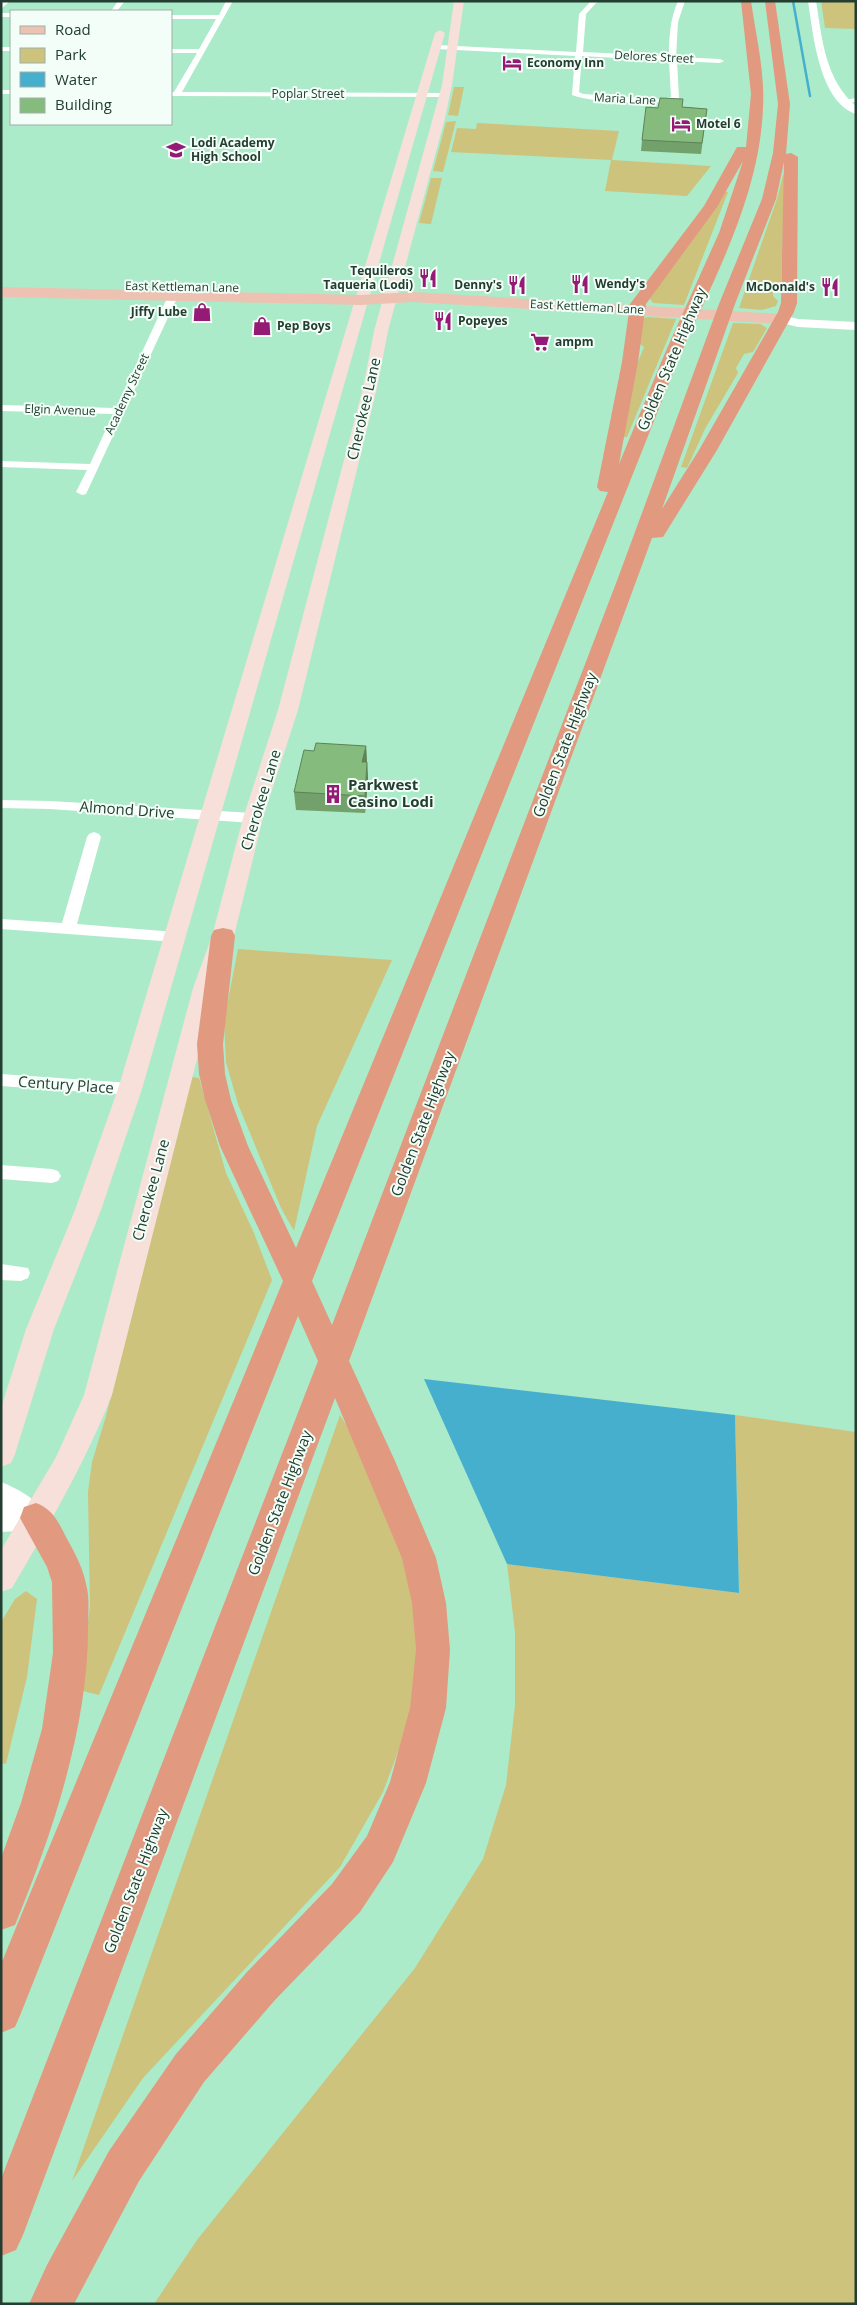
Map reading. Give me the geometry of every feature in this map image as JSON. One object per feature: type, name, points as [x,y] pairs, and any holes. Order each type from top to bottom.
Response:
[{"type":"highway","name":"Golden State Highway","points":[[1,2013],[686,322],[738,202],[750,159],[757,93],[746,1]]},
{"type":"highway","name":"Golden State Highway","points":[[1,2235],[311,1422],[628,578],[727,304],[774,182],[780,153],[784,104],[770,1]]},
{"type":"highway","points":[[628,578],[708,450],[782,319],[789,303],[792,138],[784,104]]},
{"type":"highway","points":[[582,579],[607,482],[634,343],[636,310],[642,299],[710,208],[738,158],[755,119]]},
{"type":"highway","points":[[51,2304],[124,2166],[190,2068],[260,1986],[346,1898],[380,1849],[408,1782],[428,1708],[433,1650],[430,1612],[419,1558],[379,1461],[234,1146],[212,1074],[210,1044],[223,936]]},
{"type":"highway","points":[[1,1911],[52,1757],[66,1694],[72,1643],[69,1583],[57,1551],[36,1518]]},
{"type":"main road","name":"Cherokee Lane","points":[[1,1578],[87,1426],[98,1395],[204,988],[223,936],[253,818],[286,718],[370,388],[381,332],[445,95],[459,1]]},
{"type":"main road","name":"Cherokee Lane","points":[[1,1454],[40,1329],[91,1201],[130,1089],[363,295],[424,95],[442,21]]},
{"type":"main road","name":"East Kettleman Lane","points":[[1,284],[363,295],[782,319]]},
{"type":"main road","name":"East Kettleman Lane","points":[[1,292],[173,296],[363,295]]},
{"type":"main road","points":[[310,479],[346,481]]},
{"type":"street","points":[[1,7],[6,1]]},
{"type":"street","points":[[174,94],[230,1]]},
{"type":"street","points":[[580,54],[584,11],[595,1]]},
{"type":"street","points":[[674,58],[674,22],[678,7],[682,1]]},
{"type":"street","points":[[812,1],[826,73],[832,89],[842,101],[856,111]]},
{"type":"street","points":[[172,17],[220,17]]},
{"type":"street","name":"Delores Street","points":[[437,47],[720,60]]},
{"type":"street","points":[[172,51],[201,51]]},
{"type":"street","name":"Maria Lane","points":[[580,54],[575,93],[576,95],[588,97],[673,100],[675,98],[674,58]]},
{"type":"street","name":"Poplar Street","points":[[174,94],[445,95]]},
{"type":"street","points":[[842,101],[856,100]]},
{"type":"street","name":"Academy Street","points":[[82,492],[173,296]]},
{"type":"street","name":"East Kettleman Lane","points":[[782,319],[794,316],[856,318]]},
{"type":"street","name":"East Kettleman Lane","points":[[782,319],[798,323],[856,325]]},
{"type":"street","name":"Elgin Avenue","points":[[1,408],[120,411]]},
{"type":"street","points":[[1,464],[94,467]]},
{"type":"street","name":"Almond Drive","points":[[1,804],[50,805],[253,818]]},
{"type":"street","points":[[68,929],[94,837]]},
{"type":"street","points":[[1,924],[175,937]]},
{"type":"street","name":"Century Place","points":[[1,1080],[130,1089]]},
{"type":"street","points":[[1,1172],[52,1176]]},
{"type":"street","points":[[1,1272],[21,1274]]},
{"type":"street","points":[[1,1493],[36,1518]]},
{"type":"street","points":[[1,1520],[36,1518]]},
{"type":"green space","points":[[821,1],[856,1],[856,29],[825,28]]},
{"type":"green space","points":[[454,87],[464,87],[458,116],[448,115]]},
{"type":"green space","points":[[456,121],[443,172],[433,171],[446,122]]},
{"type":"green space","points":[[477,123],[619,131],[612,160],[711,166],[687,196],[605,191],[611,160],[451,152],[457,128],[476,129]]},
{"type":"green space","points":[[783,175],[785,175],[781,282],[774,287],[773,296],[778,301],[776,306],[762,310],[739,308],[777,199]]},
{"type":"green space","points":[[431,178],[442,178],[431,224],[419,223]]},
{"type":"green space","points":[[722,191],[728,192],[684,305],[653,303],[650,299],[652,295]]},
{"type":"green space","points":[[643,318],[676,319],[627,437],[618,437],[633,364],[638,362],[644,347],[638,343]]},
{"type":"green space","points":[[733,323],[760,324],[767,328],[753,352],[744,354],[736,368],[738,373],[706,427],[687,468],[681,467]]},
{"type":"green space","points":[[238,949],[392,960],[317,1126],[294,1231],[281,1208],[238,1104],[226,1062],[224,1021]]},
{"type":"green space","points":[[191,1077],[199,1078],[226,1173],[254,1233],[272,1280],[99,1695],[79,1690],[90,1607],[88,1492],[92,1462],[106,1416]]},
{"type":"green space","points":[[340,1415],[367,1459],[403,1542],[413,1602],[417,1663],[407,1728],[383,1792],[340,1867],[143,2078],[72,2181]]},
{"type":"green space","points":[[735,1415],[856,1432],[856,2304],[154,2304],[197,2240],[415,1968],[483,1859],[506,1785],[515,1705],[515,1632],[507,1564],[739,1593]]},
{"type":"green space","points":[[26,1591],[37,1599],[27,1677],[6,1764],[1,1763],[1,1622],[15,1599]]},
{"type":"water","points":[[424,1379],[735,1415],[739,1593],[507,1564]]},
{"type":"building","points":[[660,98],[683,99],[682,107],[707,109],[702,143],[642,140],[646,107],[658,108]]},
{"type":"building","name":"Parkwest Casino Lodi","points":[[316,743],[366,746],[362,762],[367,762],[365,796],[294,792],[304,750],[314,751]]},
{"type":"waterway","points":[[793,1],[810,96]]},
{"type":"place","name":"Economy Inn","points":[[512,63]]},
{"type":"place","name":"Motel 6","points":[[681,124]]},
{"type":"place","name":"Lodi Academy High School","points":[[176,150]]},
{"type":"place","name":"Tequileros Taqueria (Lodi)","points":[[428,278]]},
{"type":"place","name":"Wendy's","points":[[580,284]]},
{"type":"place","name":"Denny's","points":[[517,285]]},
{"type":"place","name":"McDonald's","points":[[830,287]]},
{"type":"place","name":"Jiffy Lube","points":[[202,312]]},
{"type":"place","name":"Popeyes","points":[[443,321]]},
{"type":"place","name":"Pep Boys","points":[[262,326]]},
{"type":"place","name":"ampm","points":[[540,342]]},
{"type":"place","name":"Parkwest Casino Lodi","points":[[333,794]]}]
